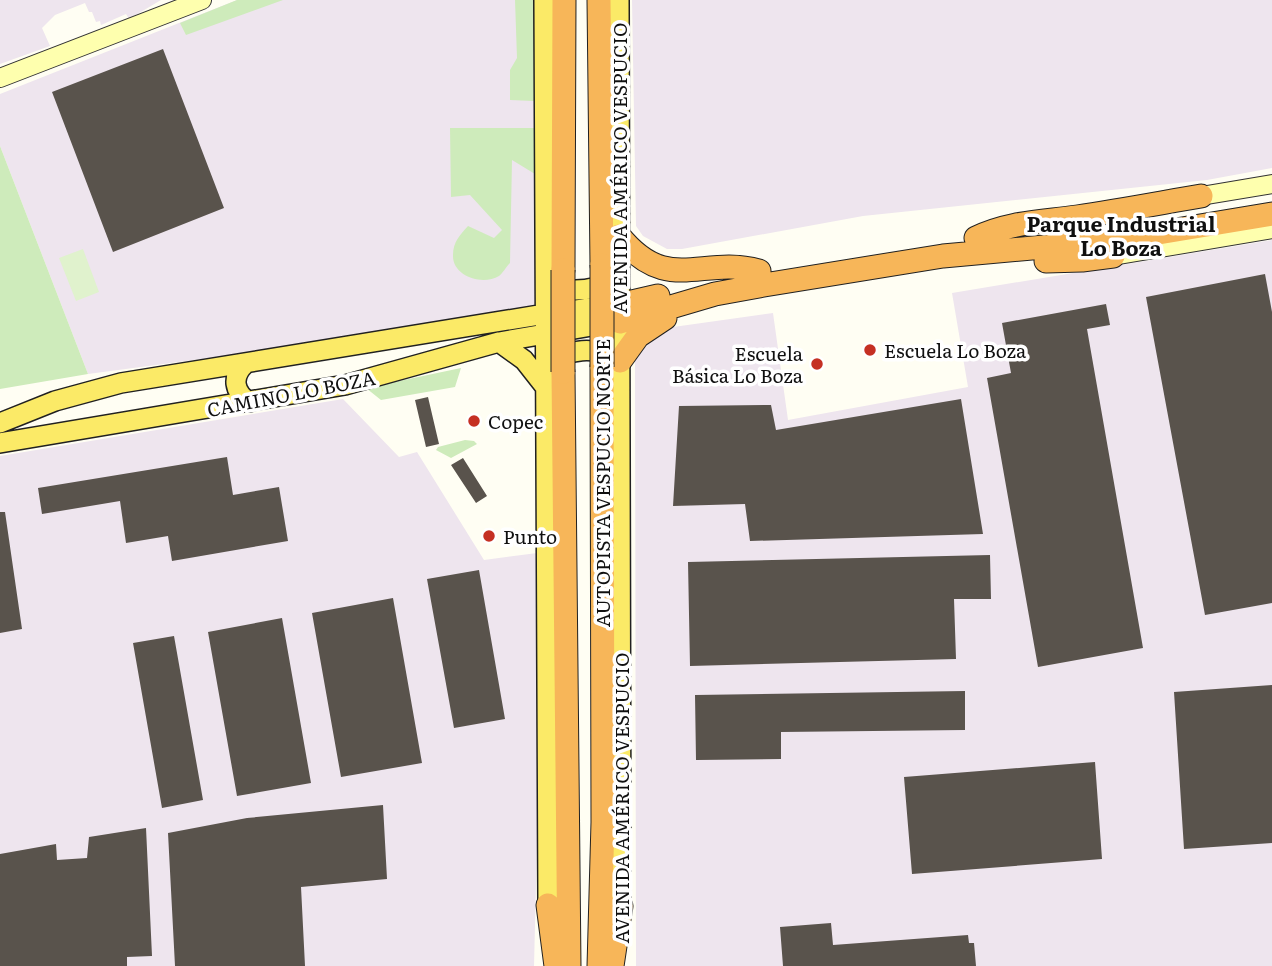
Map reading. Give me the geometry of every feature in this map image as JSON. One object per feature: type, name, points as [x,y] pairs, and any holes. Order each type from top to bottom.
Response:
[{"type":"highway","name":"AUTOPISTA VESPUCIO NORTE","points":[[564,0],[554,277],[554,369],[569,966]]},
{"type":"highway","name":"AUTOPISTA VESPUCIO NORTE","points":[[599,0],[611,271],[599,966]]},
{"type":"highway","points":[[971,246],[998,229],[1019,223],[1079,217],[1201,197]]},
{"type":"highway","points":[[620,313],[636,302],[727,276],[1105,228],[1272,200]]},
{"type":"highway","points":[[620,313],[971,246],[1110,241],[1272,214]]},
{"type":"highway","points":[[620,236],[635,254],[660,268],[691,271],[737,266],[759,271]]},
{"type":"highway","points":[[971,246],[1048,262],[1113,256]]},
{"type":"highway","points":[[611,364],[647,328],[701,298]]},
{"type":"highway","points":[[548,905],[556,966]]},
{"type":"highway","points":[[612,966],[621,906]]},
{"type":"main road","points":[[544,0],[554,277],[545,324],[554,369]]},
{"type":"main road","name":"AVENIDA AMÉRICO VESPUCIO","points":[[619,0],[620,236],[611,271],[620,313],[611,364],[621,906]]},
{"type":"main road","points":[[554,277],[564,289],[583,290],[602,286],[611,271]]},
{"type":"main road","name":"CAMINO LO BOZA","points":[[0,423],[55,401],[100,388],[245,364],[620,313]]},
{"type":"main road","name":"CAMINO LO BOZA","points":[[0,443],[345,385],[499,342],[545,324]]},
{"type":"main road","points":[[499,342],[524,360],[545,388]]},
{"type":"main road","points":[[548,905],[545,388],[562,355],[600,351],[611,364]]},
{"type":"main road","points":[[245,364],[237,373],[235,384],[239,394],[249,402]]},
{"type":"street","points":[[0,79],[202,0]]},
{"type":"street","points":[[1201,197],[1272,184]]},
{"type":"street","points":[[1113,256],[1272,229]]},
{"type":"street","points":[[547,966],[548,905]]},
{"type":"street","name":"AVENIDA AMÉRICO VESPUCIO","points":[[621,906],[622,966]]},
{"type":"shaded area","points":[[0,0],[161,0],[129,19],[126,14],[101,25],[100,21],[96,22],[85,3],[55,15],[42,28],[50,46],[0,64]]},
{"type":"shaded area","points":[[237,0],[536,0],[536,307],[353,339],[88,374],[0,146],[0,94]]},
{"type":"shaded area","points":[[632,0],[1272,0],[1272,168],[1207,180],[863,216],[682,249],[667,249],[643,236],[636,226]]},
{"type":"shaded area","points":[[1272,240],[1272,966],[636,966],[635,359],[659,329],[773,313],[788,420],[968,387],[952,293]]},
{"type":"shaded area","points":[[343,399],[399,457],[417,452],[484,560],[537,553],[539,762],[534,966],[0,966],[0,456]]},
{"type":"green space","points":[[237,0],[283,0],[186,35],[180,23]]},
{"type":"green space","points":[[515,0],[536,0],[534,101],[510,100],[510,70],[517,58]]},
{"type":"green space","points":[[450,128],[534,128],[535,174],[512,160],[510,263],[500,275],[492,279],[469,277],[457,269],[454,262],[453,250],[456,242],[468,226],[494,238],[502,230],[470,195],[451,197]]},
{"type":"green space","points":[[0,146],[88,374],[0,389]]},
{"type":"green space","points":[[83,249],[99,292],[76,301],[59,258]]},
{"type":"green space","points":[[461,368],[455,387],[381,400],[366,388]]},
{"type":"green space","points":[[465,440],[477,444],[451,458],[436,450],[438,447]]},
{"type":"building","points":[[163,49],[224,208],[113,252],[52,92]]},
{"type":"building","points":[[1265,274],[1272,312],[1272,603],[1205,615],[1146,297]]},
{"type":"building","points":[[1106,304],[1110,325],[1087,329],[1143,648],[1038,667],[987,378],[1011,373],[1002,323]]},
{"type":"building","points":[[428,397],[439,444],[426,447],[415,400]]},
{"type":"building","points":[[961,399],[983,534],[750,541],[745,504],[673,506],[679,406],[771,405],[776,430]]},
{"type":"building","points":[[227,457],[233,495],[279,487],[288,541],[172,561],[168,536],[126,543],[120,501],[42,514],[38,488]]},
{"type":"building","points":[[463,458],[487,496],[476,503],[451,465]]},
{"type":"building","points":[[0,512],[5,512],[22,629],[0,633]]},
{"type":"building","points":[[990,555],[991,599],[954,599],[956,659],[690,666],[688,562]]},
{"type":"building","points":[[479,570],[505,719],[454,728],[427,579]]},
{"type":"building","points":[[393,598],[422,763],[341,777],[312,613]]},
{"type":"building","points":[[282,618],[311,783],[237,796],[208,632]]},
{"type":"building","points":[[174,636],[203,800],[162,808],[133,643]]},
{"type":"building","points":[[1272,685],[1272,843],[1184,849],[1174,692]]},
{"type":"building","points":[[965,691],[965,730],[781,732],[781,759],[696,760],[695,695]]},
{"type":"building","points":[[1095,762],[1102,859],[912,874],[904,777]]},
{"type":"building","points":[[383,805],[387,879],[301,887],[305,966],[175,966],[168,833],[247,818]]},
{"type":"building","points":[[146,828],[152,956],[127,957],[127,966],[0,966],[0,854],[56,844],[57,860],[87,858],[89,837]]},
{"type":"building","points":[[831,923],[833,945],[968,935],[969,943],[974,943],[976,966],[783,966],[780,927]]},
{"type":"place","name":"Escuela Lo Boza","points":[[870,350]]},
{"type":"place","name":"Escuela Básica Lo Boza","points":[[817,364]]},
{"type":"place","name":"Copec","points":[[474,421]]},
{"type":"place","name":"Punto","points":[[489,536]]},
{"type":"district","name":"Parque Industrial Lo Boza","points":[[1121,234]]}]
